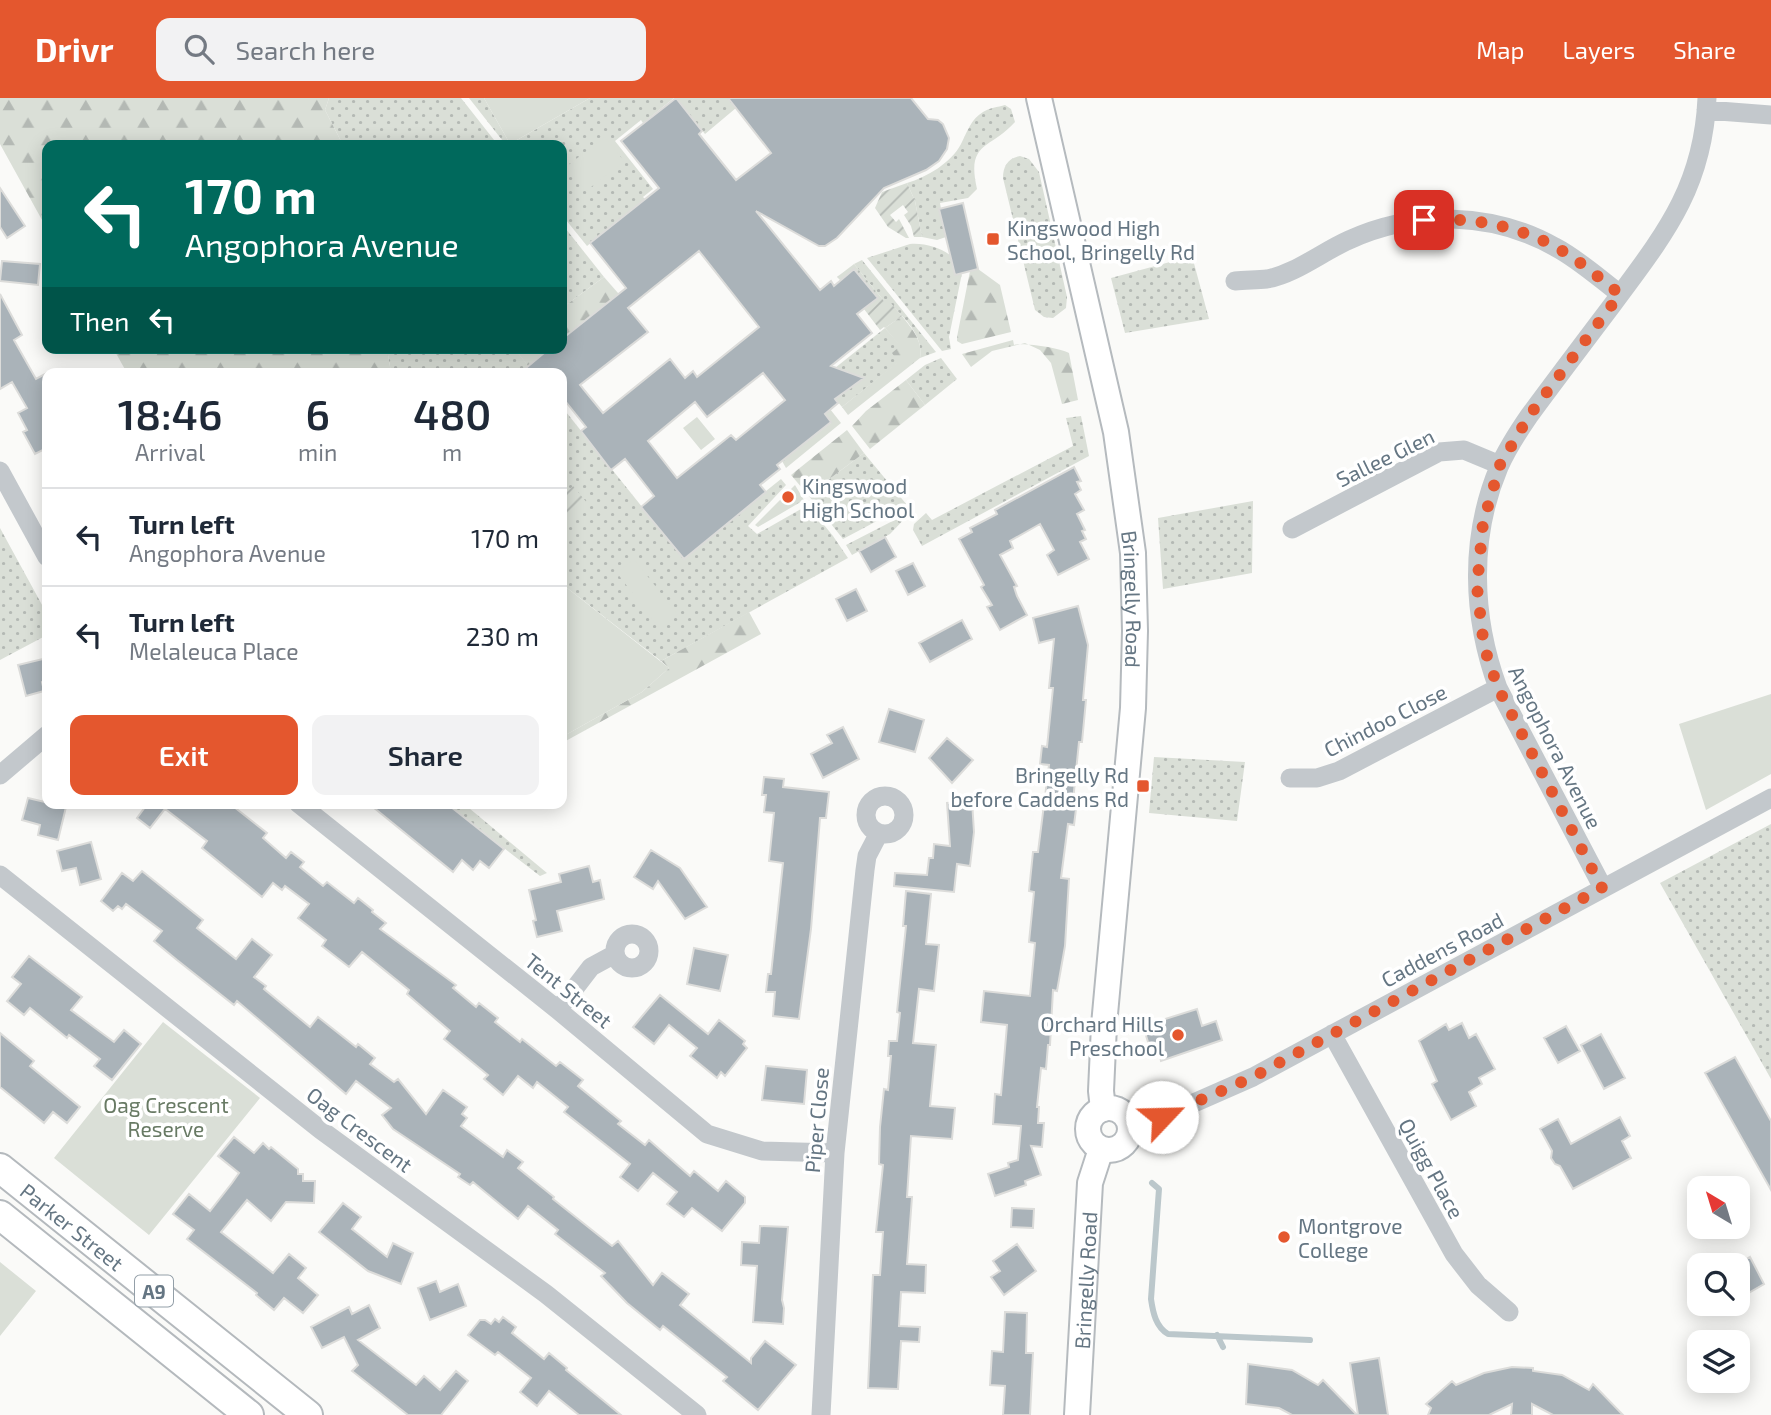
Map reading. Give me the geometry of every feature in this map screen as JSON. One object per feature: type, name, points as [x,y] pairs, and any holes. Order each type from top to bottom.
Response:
[{"type":"highway","name":"Parker Street","points":[[0,1168],[308,1415]]},
{"type":"highway","name":"Parker Street","points":[[0,1215],[250,1415]]},
{"type":"main road","name":"Bringelly Road","points":[[1039,98],[1116,432],[1133,560],[1133,708],[1104,1026],[1101,1090],[1103,1110]]},
{"type":"main road","points":[[1103,1110],[1117,1110],[1124,1114],[1130,1126],[1127,1141],[1108,1151],[1101,1149],[1091,1139],[1089,1125],[1091,1118],[1103,1110]]},
{"type":"main road","name":"Bringelly Road","points":[[1077,1415],[1090,1183],[1101,1149]]},
{"type":"street","points":[[1707,104],[1771,115]]},
{"type":"street","name":"Angophora Avenue","points":[[1602,888],[1498,688],[1484,647],[1477,587],[1483,523],[1500,465],[1529,416],[1660,242],[1686,195],[1694,173],[1707,104]]},
{"type":"street","points":[[1235,281],[1268,279],[1283,274],[1347,240],[1374,230],[1443,219],[1492,224],[1531,235],[1564,252],[1620,294]]},
{"type":"street","name":"Sallee Glen","points":[[1292,529],[1439,452],[1464,450],[1500,465]]},
{"type":"street","points":[[0,471],[42,548]]},
{"type":"street","name":"Chindoo Close","points":[[1290,778],[1317,778],[1339,771],[1498,688]]},
{"type":"street","points":[[0,775],[42,739]]},
{"type":"street","name":"Caddens Road","points":[[1130,1126],[1162,1117],[1253,1077],[1771,798]]},
{"type":"street","name":"Tent Street","points":[[307,809],[558,1010],[707,1134],[762,1151],[835,1153]]},
{"type":"street","name":"Piper Close","points":[[821,1415],[835,1153],[865,870],[867,856],[879,833]]},
{"type":"street","name":"Oag Crescent","points":[[0,875],[321,1130],[545,1294],[697,1415]]},
{"type":"street","points":[[558,1010],[591,967],[615,954]]},
{"type":"street","name":"Quigg Place","points":[[1332,1034],[1454,1254],[1478,1284],[1509,1312]]},
{"type":"green space","points":[[0,98],[329,98],[325,110],[340,140],[42,140],[42,220],[0,144]]},
{"type":"green space","points":[[329,98],[461,98],[494,140],[340,140],[325,110]]},
{"type":"green space","points":[[469,98],[484,98],[508,140],[502,140]]},
{"type":"green space","points":[[484,98],[590,98],[517,140],[508,140]]},
{"type":"green space","points":[[590,98],[674,98],[615,141],[653,189],[643,197],[645,199],[587,246],[567,221],[567,140],[517,140]]},
{"type":"green space","points":[[676,98],[728,98],[736,108],[705,134]]},
{"type":"green space","points":[[1005,105],[1011,109],[1015,122],[978,154],[974,173],[977,189],[968,198],[940,203],[946,237],[937,240],[922,237],[915,201],[907,183],[945,163],[957,151],[972,122],[979,115]]},
{"type":"green space","points":[[605,137],[624,161],[586,191],[567,166]]},
{"type":"green space","points":[[1020,156],[1029,159],[1039,172],[1067,297],[1066,308],[1053,318],[1044,317],[1035,310],[1003,178],[1007,163]]},
{"type":"green space","points":[[907,183],[915,201],[922,237],[914,237],[904,215],[908,212],[903,205],[890,215],[896,222],[899,219],[909,238],[888,227],[875,208],[882,192]]},
{"type":"green space","points":[[567,230],[604,277],[567,304]]},
{"type":"green space","points":[[910,244],[926,245],[945,252],[950,255],[955,275],[962,273],[949,337],[951,349],[942,351],[867,258]]},
{"type":"green space","points":[[1192,256],[1209,319],[1125,333],[1111,278]]},
{"type":"green space","points":[[862,260],[936,352],[920,358],[916,334],[854,264]]},
{"type":"green space","points":[[854,264],[884,301],[889,301],[902,316],[885,328],[880,330],[864,309],[877,298],[837,277]]},
{"type":"green space","points":[[978,269],[1000,285],[1011,332],[962,344],[957,341],[957,337],[970,271]]},
{"type":"green space","points":[[604,277],[625,301],[611,300],[567,335],[567,304]]},
{"type":"green space","points":[[902,316],[918,340],[920,358],[848,415],[842,407],[898,362],[892,353],[900,346],[885,328]]},
{"type":"green space","points":[[885,328],[901,346],[899,362],[842,407],[820,380]]},
{"type":"green space","points":[[1013,340],[1014,345],[1020,344],[992,351],[971,367],[962,354]]},
{"type":"green space","points":[[1028,345],[1050,347],[1069,353],[1078,400],[1062,404],[1051,363],[1040,350]]},
{"type":"green space","points":[[116,354],[388,354],[390,368],[124,368]]},
{"type":"green space","points":[[388,354],[519,354],[530,368],[390,368]]},
{"type":"green space","points":[[519,354],[543,354],[528,366]]},
{"type":"green space","points":[[941,358],[957,379],[925,405],[906,380],[925,365]]},
{"type":"green space","points":[[906,380],[925,405],[870,449],[852,426],[866,411]]},
{"type":"green space","points":[[830,409],[841,423],[786,468],[782,461],[831,423],[824,414]]},
{"type":"green space","points":[[567,413],[683,558],[781,479],[786,485],[748,526],[757,534],[808,505],[848,558],[661,661],[567,588]]},
{"type":"green space","points":[[1081,416],[1089,456],[922,546],[913,530],[914,524],[926,513],[932,520],[1073,446],[1066,418]]},
{"type":"green space","points":[[697,417],[715,439],[701,450],[683,428]]},
{"type":"green space","points":[[847,430],[864,453],[808,495],[791,475]]},
{"type":"green space","points":[[864,453],[907,505],[843,539],[808,495]]},
{"type":"green space","points":[[795,485],[804,500],[758,527],[755,525]]},
{"type":"green space","points":[[573,486],[588,504],[570,519],[567,516],[567,491]]},
{"type":"green space","points":[[1253,501],[1252,573],[1163,589],[1158,518]]},
{"type":"green space","points":[[912,511],[890,534],[852,555],[846,545]]},
{"type":"green space","points":[[0,528],[42,605],[42,638],[0,660]]},
{"type":"green space","points":[[634,559],[678,615],[660,629],[617,573]]},
{"type":"green space","points":[[567,588],[669,668],[642,692],[567,734]]},
{"type":"green space","points":[[749,612],[761,634],[567,740],[567,734],[642,692],[669,668],[661,661]]},
{"type":"green space","points":[[1771,694],[1771,774],[1706,810],[1679,724]]},
{"type":"green space","points":[[1154,757],[1245,762],[1237,821],[1149,813]]},
{"type":"green space","points":[[454,809],[470,809],[547,873],[540,876]]},
{"type":"green space","points":[[1771,824],[1771,1079],[1660,883]]},
{"type":"green space","name":"Oag Crescent Reserve","points":[[163,1022],[260,1098],[149,1235],[54,1158]]},
{"type":"green space","points":[[0,1262],[36,1291],[0,1336]]},
{"type":"building","points":[[676,98],[702,131],[699,134],[736,180],[771,153],[728,98],[911,98],[928,119],[938,120],[943,124],[949,138],[947,149],[939,161],[926,170],[884,188],[837,238],[825,246],[819,246],[756,211],[820,290],[831,281],[834,286],[854,269],[878,298],[857,314],[872,333],[831,366],[864,378],[835,399],[838,403],[825,414],[831,422],[777,465],[780,469],[760,485],[766,492],[684,559],[641,507],[654,496],[625,459],[611,470],[581,431],[586,427],[567,403],[567,368],[526,368],[543,354],[567,354],[567,335],[626,288],[590,243],[659,188],[621,141]],"holes":[[[699,251],[759,327],[697,377],[693,371],[685,378],[670,359],[603,413],[580,385],[648,332],[628,308]],[[763,373],[785,400],[736,440],[731,435],[677,478],[648,441],[695,402],[707,417]]]},
{"type":"building","points":[[0,188],[25,226],[7,238],[0,227]]},
{"type":"building","points":[[963,203],[978,269],[955,275],[939,209]]},
{"type":"building","points":[[2,261],[40,264],[38,285],[0,281]]},
{"type":"building","points":[[0,294],[22,335],[14,340],[36,379],[42,376],[42,450],[35,454],[23,432],[27,430],[18,413],[27,408],[12,382],[0,389]]},
{"type":"building","points":[[1074,467],[1081,481],[1077,482],[1081,490],[1075,494],[1084,510],[1077,514],[1085,530],[1082,531],[1086,539],[1080,542],[1089,559],[1058,575],[1047,555],[1054,550],[1040,524],[1010,541],[1013,548],[1000,555],[1017,586],[1014,587],[1017,596],[1027,615],[1000,630],[987,607],[992,605],[981,587],[984,585],[959,539],[972,532],[970,528],[997,514],[995,510]]},
{"type":"building","points":[[885,537],[896,557],[871,572],[859,551]]},
{"type":"building","points":[[913,563],[925,586],[908,595],[896,571]]},
{"type":"building","points":[[856,589],[867,611],[847,621],[836,599]]},
{"type":"building","points":[[1078,606],[1088,645],[1083,700],[1086,700],[1073,801],[1077,801],[1074,825],[1068,824],[1061,878],[1069,879],[1065,946],[1057,991],[1053,990],[1050,1045],[1046,1069],[1041,1068],[1037,1107],[1038,1123],[1044,1123],[1042,1147],[1031,1146],[1041,1175],[1025,1181],[1026,1185],[995,1196],[988,1174],[1009,1167],[1008,1163],[1018,1160],[1021,1126],[993,1124],[995,1094],[1001,1095],[1007,1025],[981,1022],[984,991],[1030,996],[1035,943],[1029,942],[1034,892],[1029,891],[1033,852],[1038,852],[1049,765],[1040,764],[1042,746],[1047,747],[1053,688],[1049,688],[1054,639],[1039,643],[1033,618]]},
{"type":"building","points":[[962,620],[972,639],[930,662],[919,643]]},
{"type":"building","points":[[42,659],[42,692],[26,696],[18,665]]},
{"type":"building","points":[[889,709],[924,720],[915,752],[879,742]]},
{"type":"building","points":[[843,727],[859,759],[823,778],[811,754],[832,743],[827,735]]},
{"type":"building","points":[[947,738],[973,760],[952,783],[929,758]]},
{"type":"building","points":[[764,777],[784,779],[783,787],[829,792],[826,818],[820,818],[811,929],[799,1019],[773,1016],[775,992],[766,992],[768,974],[771,974],[783,863],[769,861],[774,813],[764,812]]},
{"type":"building","points":[[28,798],[42,801],[42,809],[66,809],[58,840],[38,835],[40,825],[22,820]]},
{"type":"building","points":[[972,801],[974,832],[970,866],[957,864],[954,892],[894,886],[895,873],[927,875],[929,858],[933,858],[934,844],[950,846],[947,803]]},
{"type":"building","points":[[144,809],[165,809],[150,828],[137,818]]},
{"type":"building","points":[[165,809],[237,809],[267,833],[263,838],[286,858],[291,852],[304,862],[300,867],[323,886],[327,882],[354,903],[358,898],[373,910],[372,912],[386,923],[380,929],[456,985],[453,988],[476,1007],[479,1003],[498,1018],[495,1022],[520,1042],[522,1039],[556,1066],[560,1062],[583,1080],[578,1086],[621,1121],[618,1124],[645,1145],[649,1140],[690,1176],[694,1171],[718,1191],[726,1181],[745,1197],[745,1203],[722,1231],[692,1208],[684,1217],[667,1204],[677,1192],[653,1173],[638,1191],[620,1177],[630,1164],[564,1112],[568,1107],[537,1082],[533,1088],[518,1076],[503,1095],[484,1079],[488,1075],[444,1039],[450,1031],[407,994],[409,990],[362,952],[349,967],[322,946],[326,940],[298,918],[309,904],[285,886],[282,890],[273,883],[262,897],[202,848],[207,841]]},
{"type":"building","points":[[375,809],[454,809],[504,849],[489,868],[480,861],[473,870],[462,860],[453,872]]},
{"type":"building","points":[[91,842],[101,879],[80,885],[76,868],[62,871],[57,851]]},
{"type":"building","points":[[651,850],[680,868],[707,907],[685,919],[658,881],[653,889],[634,877]]},
{"type":"building","points":[[589,866],[593,882],[600,880],[604,899],[557,911],[562,931],[537,937],[529,890],[561,882],[559,874]]},
{"type":"building","points":[[142,871],[203,920],[197,928],[236,959],[252,939],[272,955],[254,977],[266,986],[264,989],[310,1027],[318,1017],[356,1047],[358,1044],[375,1058],[370,1064],[394,1082],[398,1079],[426,1114],[443,1090],[467,1107],[462,1114],[467,1118],[461,1126],[503,1157],[507,1150],[523,1162],[518,1168],[554,1197],[553,1199],[612,1246],[618,1241],[653,1285],[662,1273],[689,1294],[680,1305],[751,1363],[751,1358],[765,1341],[796,1365],[758,1410],[723,1381],[727,1377],[663,1326],[660,1330],[627,1303],[601,1276],[605,1273],[555,1234],[558,1230],[528,1206],[518,1219],[473,1182],[470,1185],[458,1177],[460,1174],[393,1129],[382,1115],[391,1108],[356,1081],[346,1094],[237,1001],[234,1005],[154,941],[162,931],[126,904],[122,909],[118,906],[113,911],[101,901],[122,873],[133,881]]},
{"type":"building","points":[[906,891],[931,894],[926,944],[939,945],[934,991],[919,989],[913,1043],[936,1045],[930,1106],[955,1108],[952,1139],[911,1136],[907,1197],[912,1197],[907,1264],[926,1265],[925,1293],[901,1292],[899,1326],[920,1327],[919,1342],[901,1341],[898,1389],[868,1388],[873,1275],[880,1275],[883,1232],[876,1232],[883,1165],[879,1164],[880,1127],[884,1089],[888,1090],[891,1056],[888,1056],[889,1041],[897,1041]]},
{"type":"building","points":[[694,948],[728,955],[720,991],[687,984]]},
{"type":"building","points":[[29,956],[82,997],[71,1010],[114,1042],[124,1030],[141,1044],[112,1080],[94,1066],[100,1059],[69,1035],[67,1038],[30,1008],[24,1015],[7,1001],[21,984],[12,977]]},
{"type":"building","points":[[660,995],[708,1034],[719,1020],[745,1041],[743,1044],[747,1048],[725,1076],[721,1072],[717,1078],[690,1056],[697,1048],[669,1025],[654,1044],[633,1027]]},
{"type":"building","points":[[1197,1009],[1202,1026],[1216,1021],[1222,1040],[1161,1061],[1160,1055],[1153,1058],[1143,1026]]},
{"type":"building","points":[[1462,1023],[1469,1038],[1476,1034],[1495,1069],[1479,1078],[1482,1084],[1469,1092],[1476,1106],[1451,1120],[1432,1084],[1437,1081],[1419,1041],[1446,1024],[1449,1030]]},
{"type":"building","points":[[1566,1026],[1580,1051],[1558,1063],[1544,1038]]},
{"type":"building","points":[[0,1033],[34,1061],[30,1066],[80,1107],[67,1123],[53,1112],[44,1123],[0,1087]]},
{"type":"building","points":[[1601,1034],[1625,1078],[1604,1089],[1581,1045]]},
{"type":"building","points":[[1735,1057],[1771,1121],[1771,1190],[1705,1073]]},
{"type":"building","points":[[766,1066],[807,1070],[804,1104],[762,1100]]},
{"type":"building","points":[[1620,1117],[1630,1136],[1622,1141],[1631,1158],[1573,1189],[1560,1166],[1551,1158],[1552,1151],[1540,1129],[1558,1119],[1571,1144]]},
{"type":"building","points":[[234,1137],[254,1153],[263,1143],[269,1149],[271,1147],[298,1169],[298,1174],[303,1174],[303,1181],[315,1181],[314,1203],[286,1202],[271,1221],[247,1200],[221,1232],[273,1273],[289,1254],[306,1268],[298,1278],[318,1295],[303,1313],[284,1298],[274,1310],[256,1295],[257,1293],[187,1239],[194,1230],[173,1214],[189,1194],[210,1211],[239,1173],[218,1156]]},
{"type":"building","points":[[343,1203],[361,1217],[352,1229],[387,1257],[393,1243],[413,1253],[401,1284],[368,1271],[319,1232]]},
{"type":"building","points":[[1012,1208],[1034,1209],[1033,1228],[1011,1227]]},
{"type":"building","points":[[760,1226],[788,1227],[782,1300],[783,1324],[753,1322],[757,1266],[741,1265],[742,1242],[759,1243]]},
{"type":"building","points":[[1017,1244],[1036,1271],[1004,1295],[991,1277],[1000,1271],[993,1261]]},
{"type":"building","points":[[1750,1257],[1764,1284],[1750,1292]]},
{"type":"building","points":[[436,1281],[440,1292],[458,1284],[466,1306],[430,1320],[418,1288]]},
{"type":"building","points":[[369,1305],[380,1328],[358,1340],[416,1385],[424,1376],[440,1390],[456,1371],[468,1381],[441,1415],[408,1415],[352,1371],[358,1365],[344,1337],[322,1348],[311,1327],[349,1307],[352,1314]]},
{"type":"building","points":[[1005,1312],[1027,1313],[1026,1353],[1033,1353],[1030,1415],[1003,1415],[1005,1386],[990,1385],[992,1351],[1003,1352]]},
{"type":"building","points":[[503,1317],[516,1327],[512,1333],[544,1359],[549,1353],[621,1415],[579,1415],[549,1391],[537,1406],[520,1392],[531,1378],[498,1352],[495,1355],[468,1335],[480,1320],[491,1324],[495,1319],[499,1322]]},
{"type":"building","points":[[1379,1358],[1388,1415],[1358,1415],[1350,1363]]},
{"type":"building","points":[[1248,1364],[1292,1370],[1318,1385],[1323,1380],[1357,1415],[1292,1415],[1279,1408],[1246,1404]]},
{"type":"building","points":[[1512,1367],[1533,1368],[1533,1371],[1562,1375],[1589,1390],[1593,1384],[1623,1415],[1553,1415],[1532,1404],[1532,1415],[1511,1415],[1512,1404],[1489,1415],[1428,1415],[1431,1408],[1426,1404],[1452,1381],[1456,1385],[1484,1373]]},
{"type":"waterway","points":[[1152,1183],[1159,1189],[1151,1299],[1156,1319],[1164,1331],[1168,1334],[1310,1340]]},
{"type":"waterway","points":[[1217,1335],[1223,1347]]},
{"type":"place","name":"Kingswood High School, Bringelly Rd","points":[[993,239]]},
{"type":"place","name":"Kingswood High School","points":[[788,497]]},
{"type":"place","name":"Bringelly Rd before Caddens Rd","points":[[1143,786]]},
{"type":"place","name":"Orchard Hills Preschool","points":[[1178,1035]]},
{"type":"place","name":"Montgrove College","points":[[1284,1237]]},
{"type":"route","points":[[1162,1117],[1253,1077],[1602,888],[1498,688],[1480,628],[1477,587],[1483,523],[1500,465],[1529,416],[1620,294],[1564,252],[1523,232],[1473,221],[1424,220]]}]
